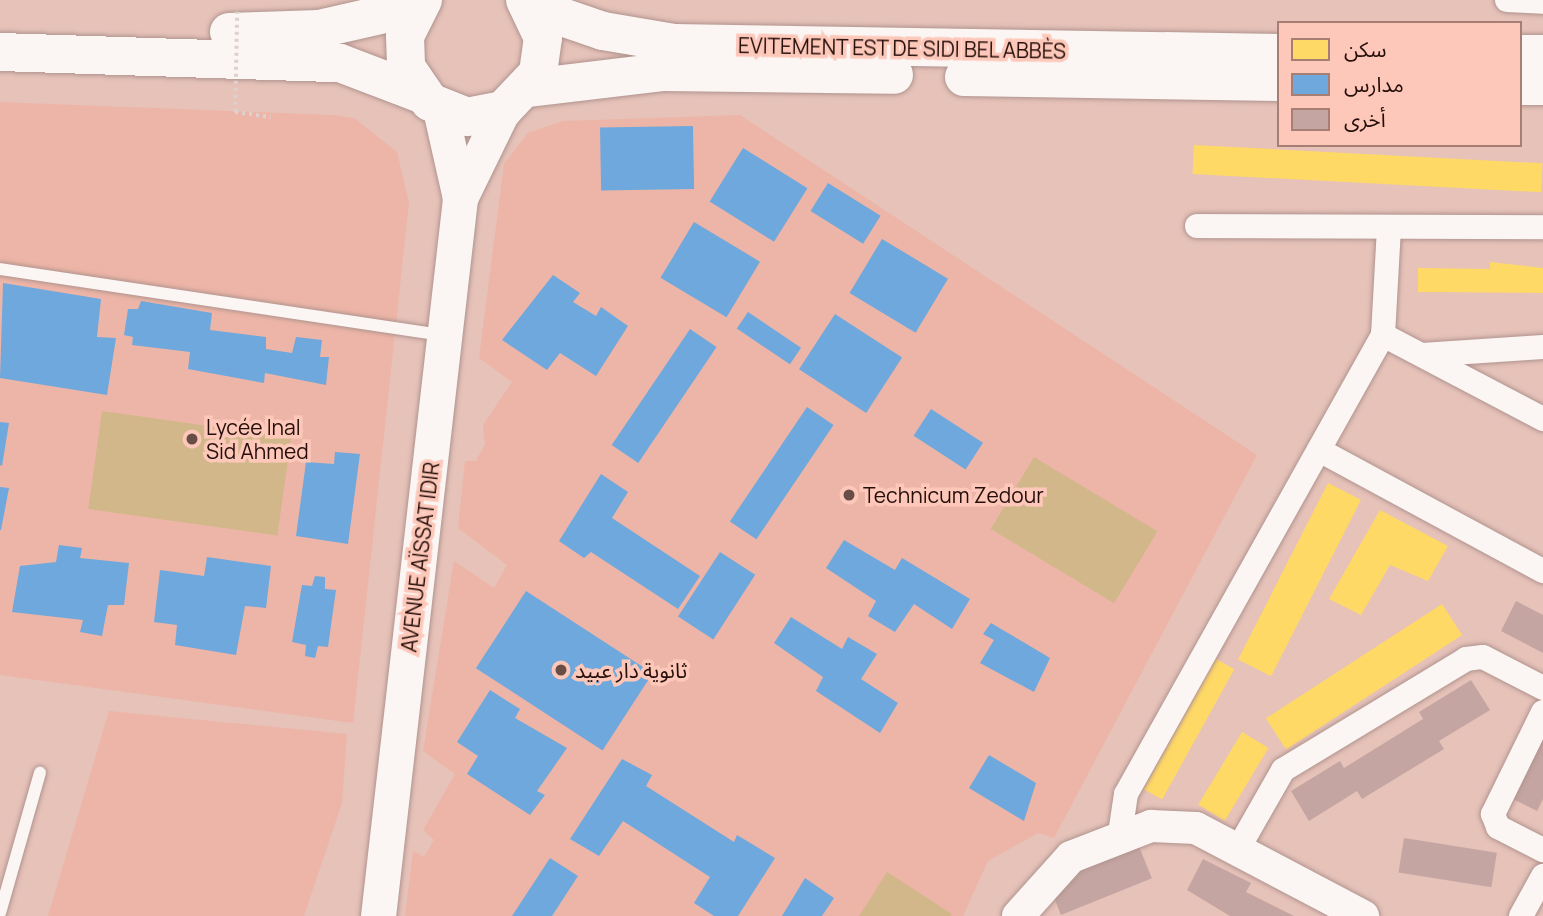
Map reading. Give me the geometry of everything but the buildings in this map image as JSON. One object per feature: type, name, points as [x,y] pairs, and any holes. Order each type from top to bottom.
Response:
[{"type":"highway","name":"EVITEMENT EST DE SIDI BEL ABBÈS","points":[[527,3],[603,31],[674,43],[1277,53]]},
{"type":"highway","points":[[516,99],[543,38],[527,3]]},
{"type":"highway","points":[[0,27],[255,33],[368,22],[419,4]]},
{"type":"highway","points":[[419,4],[404,51],[431,101]]},
{"type":"highway","points":[[0,52],[340,62],[431,101]]},
{"type":"highway","points":[[1522,54],[1543,54]]},
{"type":"highway","name":"EVITEMENT EST DE SIDI BEL ABBÈS","points":[[431,101],[467,117],[516,99],[664,72],[1277,82]]},
{"type":"highway","points":[[1522,86],[1543,86]]},
{"type":"main road","points":[[460,198],[516,99]]},
{"type":"main road","points":[[431,101],[460,198]]},
{"type":"main road","name":"AVENUE AÏSSAT IDIR","points":[[378,916],[460,198]]},
{"type":"street","points":[[1507,0],[1543,2]]},
{"type":"street","points":[[1198,226],[1543,227]]},
{"type":"street","points":[[1121,834],[1126,794],[1383,335],[1389,228]]},
{"type":"street","points":[[1383,335],[1543,419]]},
{"type":"street","points":[[1422,355],[1543,347]]},
{"type":"street","points":[[1319,450],[1543,571]]},
{"type":"street","points":[[1238,849],[1283,770],[1466,659],[1483,657],[1543,688]]},
{"type":"street","points":[[1543,712],[1493,814],[1498,827],[1543,850]]},
{"type":"street","points":[[1018,916],[1071,857],[1121,834],[1151,827],[1196,828],[1363,916]]},
{"type":"street","points":[[1521,916],[1543,876]]},
{"type":"lane","points":[[0,269],[446,336]]},
{"type":"lane","points":[[0,913],[40,773]]},
{"type":"path","points":[[237,12],[234,112],[271,117]]},
{"type":"shaded area","name":"Lycée Inal Sid Ahmed","points":[[0,102],[333,115],[354,118],[397,152],[409,203],[353,723],[0,675]]},
{"type":"shaded area","name":"Technicum Zedour","points":[[740,115],[1257,455],[1054,838],[1038,833],[988,861],[963,916],[405,916],[413,851],[424,857],[434,840],[423,830],[455,774],[423,751],[454,561],[494,588],[507,565],[458,528],[465,461],[476,461],[485,444],[483,425],[512,382],[479,358],[504,164],[528,133],[563,121]]},
{"type":"shaded area","points":[[102,411],[291,438],[277,536],[88,509]]},
{"type":"shaded area","points":[[1034,457],[1157,531],[1114,603],[991,529]]},
{"type":"shaded area","points":[[109,711],[347,734],[342,803],[304,916],[48,916]]},
{"type":"shaded area","points":[[887,872],[952,914],[859,916]]},
{"type":"place","name":"Lycée Inal Sid Ahmed","points":[[192,439]]},
{"type":"place","name":"Technicum Zedour","points":[[849,495]]},
{"type":"place","name":"ثانوية دار عبيد","points":[[561,670]]}]
